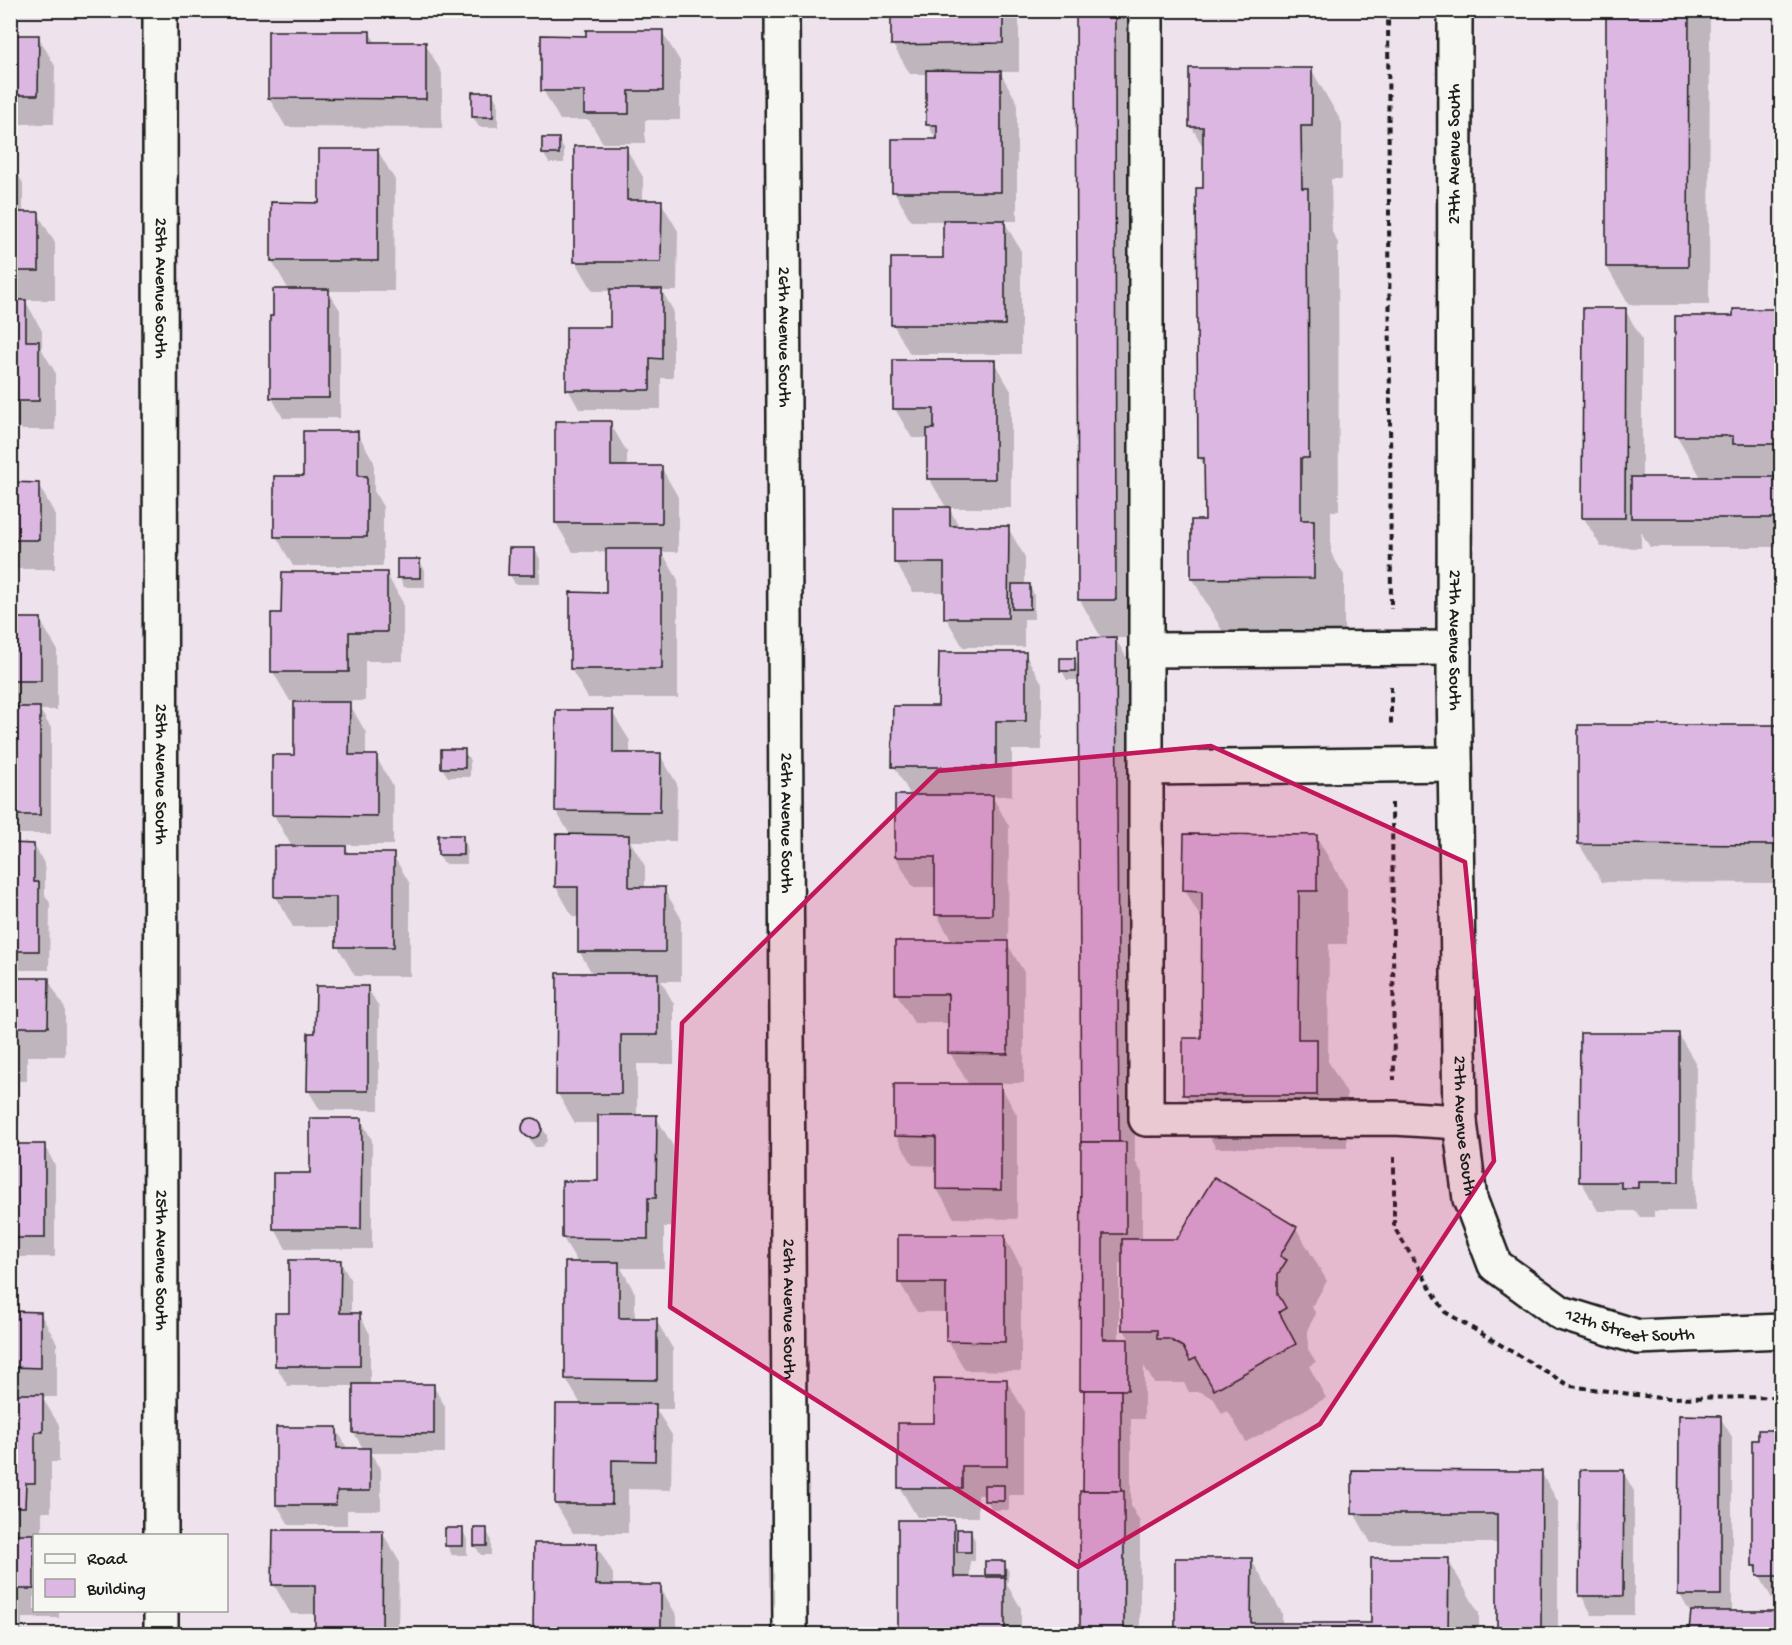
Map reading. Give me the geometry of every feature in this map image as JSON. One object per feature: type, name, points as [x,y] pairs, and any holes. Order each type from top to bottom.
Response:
[{"type":"street","name":"25th Avenue South","points":[[160,10],[161,1534]]},
{"type":"street","name":"26th Avenue South","points":[[782,10],[790,1635]]},
{"type":"street","points":[[1146,10],[1146,1119],[1394,1118],[1460,1122]]},
{"type":"street","name":"27th Avenue South","points":[[1455,10],[1454,648],[1460,1122],[1470,1199],[1495,1265]]},
{"type":"street","points":[[1146,650],[1454,648]]},
{"type":"street","points":[[1146,768],[1455,764]]},
{"type":"street","name":"12th Street South","points":[[1495,1265],[1561,1313],[1638,1337],[1782,1331]]},
{"type":"street","points":[[161,1612],[161,1635]]},
{"type":"highlighted area","points":[[1211,746],[1465,862],[1494,1161],[1320,1424],[1078,1567],[670,1307],[682,1023],[938,771]]},
{"type":"building","points":[[891,10],[1003,10],[1003,43],[891,45]]},
{"type":"building","points":[[1076,10],[1115,10],[1116,600],[1078,600]]},
{"type":"building","points":[[1606,10],[1689,10],[1688,267],[1606,267]]},
{"type":"building","points":[[586,30],[663,30],[663,91],[629,91],[629,114],[584,114],[584,91],[541,91],[541,35],[586,36]]},
{"type":"building","points":[[268,31],[370,31],[370,42],[426,42],[426,99],[268,98]]},
{"type":"building","points":[[10,35],[39,35],[38,95],[10,95]]},
{"type":"building","points":[[1189,68],[1312,68],[1312,126],[1301,126],[1302,188],[1308,188],[1309,458],[1301,458],[1301,520],[1314,520],[1314,578],[1191,579],[1191,520],[1205,520],[1204,458],[1198,458],[1196,188],[1203,188],[1203,127],[1189,127]]},
{"type":"building","points":[[926,70],[1001,71],[1001,192],[892,192],[892,139],[937,139],[937,125],[926,125]]},
{"type":"building","points":[[472,92],[493,92],[493,117],[472,117]]},
{"type":"building","points":[[542,138],[559,138],[559,154],[542,154]]},
{"type":"building","points":[[574,146],[627,146],[627,200],[662,200],[661,262],[574,262]]},
{"type":"building","points":[[319,149],[378,149],[378,261],[271,261],[271,202],[319,203]]},
{"type":"building","points":[[10,212],[39,212],[39,271],[10,271]]},
{"type":"building","points":[[943,220],[1005,220],[1005,325],[891,325],[891,258],[943,258]]},
{"type":"building","points":[[273,289],[329,289],[329,398],[270,398],[270,316],[273,316]]},
{"type":"building","points":[[610,289],[662,289],[662,359],[650,358],[650,390],[566,390],[566,327],[610,327]]},
{"type":"building","points":[[10,300],[26,300],[26,341],[39,341],[39,401],[10,401]]},
{"type":"building","points":[[1583,308],[1626,308],[1625,518],[1582,518]]},
{"type":"building","points":[[1733,309],[1777,309],[1777,317],[1782,317],[1782,436],[1777,436],[1777,444],[1733,444],[1733,436],[1675,436],[1675,316],[1733,316]]},
{"type":"building","points":[[893,360],[995,360],[995,479],[927,479],[927,429],[934,429],[934,409],[893,409]]},
{"type":"building","points":[[555,421],[611,421],[611,466],[662,466],[662,523],[555,523]]},
{"type":"building","points":[[303,431],[358,431],[358,476],[367,476],[367,537],[274,537],[274,476],[303,476]]},
{"type":"building","points":[[1631,477],[1782,477],[1782,518],[1631,518]]},
{"type":"building","points":[[10,482],[39,483],[39,540],[10,540]]},
{"type":"building","points":[[894,507],[950,507],[950,526],[1009,526],[1008,618],[944,618],[944,563],[894,563]]},
{"type":"building","points":[[509,548],[535,548],[535,575],[508,575]]},
{"type":"building","points":[[606,549],[662,549],[662,669],[570,669],[570,592],[606,593]]},
{"type":"building","points":[[397,559],[420,559],[420,578],[397,578]]},
{"type":"building","points":[[282,572],[387,572],[387,632],[349,632],[349,672],[271,672],[271,613],[281,613]]},
{"type":"building","points":[[1012,584],[1030,584],[1030,609],[1012,609]]},
{"type":"building","points":[[10,618],[41,618],[41,681],[10,681]]},
{"type":"building","points":[[1116,637],[1119,1142],[1081,1142],[1078,638]]},
{"type":"building","points":[[939,652],[1026,652],[1026,721],[996,721],[996,767],[892,767],[893,706],[938,706]]},
{"type":"building","points":[[1060,658],[1075,658],[1075,671],[1060,671]]},
{"type":"building","points":[[294,702],[350,702],[349,755],[377,755],[377,816],[272,815],[272,755],[294,755]]},
{"type":"building","points":[[10,707],[40,707],[40,815],[10,815]]},
{"type":"building","points":[[556,710],[613,710],[613,753],[661,753],[660,812],[555,811]]},
{"type":"building","points":[[1578,725],[1782,725],[1782,845],[1578,844]]},
{"type":"building","points":[[441,749],[465,749],[465,768],[441,768]]},
{"type":"building","points":[[895,795],[993,795],[992,915],[935,915],[935,857],[895,857]]},
{"type":"building","points":[[556,834],[629,835],[629,887],[665,887],[665,952],[578,952],[578,887],[555,887]]},
{"type":"building","points":[[1184,834],[1317,835],[1317,891],[1299,891],[1298,1039],[1317,1039],[1317,1095],[1183,1095],[1183,1038],[1201,1038],[1202,891],[1183,890]]},
{"type":"building","points":[[438,835],[463,835],[463,855],[438,855]]},
{"type":"building","points":[[10,843],[34,844],[34,882],[39,882],[39,951],[10,951]]},
{"type":"building","points":[[274,846],[346,846],[346,853],[394,853],[394,947],[336,947],[336,897],[274,897]]},
{"type":"building","points":[[895,941],[1008,941],[1008,1054],[948,1053],[948,994],[895,994]]},
{"type":"building","points":[[557,973],[658,973],[658,1035],[621,1035],[621,1094],[556,1094]]},
{"type":"building","points":[[10,978],[49,978],[48,1027],[11,1027],[11,1052]]},
{"type":"building","points":[[316,986],[368,986],[368,1091],[307,1091],[308,1033],[315,1033]]},
{"type":"building","points":[[1580,1033],[1679,1033],[1679,1182],[1638,1182],[1638,1188],[1621,1188],[1621,1182],[1579,1182]]},
{"type":"building","points":[[894,1084],[1001,1084],[1001,1190],[936,1189],[936,1137],[894,1136]]},
{"type":"building","points":[[598,1115],[657,1115],[656,1198],[648,1198],[648,1239],[562,1238],[562,1181],[598,1181]]},
{"type":"building","points":[[310,1118],[362,1118],[361,1229],[273,1229],[273,1173],[310,1173]]},
{"type":"building","points":[[532,1118],[539,1121],[542,1128],[539,1135],[532,1138],[525,1135],[522,1128],[525,1121]]},
{"type":"building","points":[[1081,1142],[1126,1142],[1126,1234],[1103,1234],[1103,1339],[1128,1339],[1128,1390],[1080,1390]]},
{"type":"building","points":[[10,1144],[45,1144],[45,1238],[10,1238]]},
{"type":"building","points":[[1214,1177],[1297,1227],[1280,1256],[1287,1260],[1278,1274],[1278,1294],[1286,1308],[1279,1312],[1296,1344],[1214,1390],[1196,1358],[1190,1361],[1183,1347],[1169,1339],[1157,1339],[1157,1330],[1122,1330],[1122,1239],[1177,1239]]},
{"type":"building","points":[[898,1235],[1005,1235],[1005,1342],[946,1341],[946,1283],[898,1283]]},
{"type":"building","points":[[289,1260],[341,1260],[340,1313],[360,1313],[360,1366],[275,1366],[275,1313],[289,1313]]},
{"type":"building","points":[[565,1262],[619,1262],[619,1318],[657,1318],[657,1380],[565,1379]]},
{"type":"building","points":[[10,1311],[41,1312],[41,1368],[10,1367]]},
{"type":"building","points":[[934,1378],[1007,1379],[1007,1466],[962,1466],[962,1488],[898,1488],[898,1423],[934,1423]]},
{"type":"building","points":[[353,1384],[434,1384],[434,1434],[353,1433]]},
{"type":"building","points":[[1084,1390],[1121,1390],[1121,1491],[1083,1491]]},
{"type":"building","points":[[10,1394],[43,1394],[43,1432],[35,1432],[35,1483],[26,1483],[25,1507],[10,1507]]},
{"type":"building","points":[[556,1404],[656,1404],[655,1461],[612,1460],[612,1504],[555,1504]]},
{"type":"building","points":[[1679,1415],[1721,1416],[1721,1595],[1678,1595]]},
{"type":"building","points":[[276,1427],[337,1427],[337,1448],[370,1448],[370,1491],[337,1491],[336,1505],[276,1505]]},
{"type":"building","points":[[1758,1430],[1780,1430],[1780,1576],[1757,1576],[1757,1566],[1752,1566],[1752,1440],[1758,1440]]},
{"type":"building","points":[[1352,1470],[1542,1471],[1541,1634],[1497,1634],[1497,1514],[1352,1514]]},
{"type":"building","points":[[1580,1470],[1624,1470],[1623,1596],[1579,1596]]},
{"type":"building","points":[[984,1485],[1004,1485],[1004,1501],[984,1501]]},
{"type":"building","points":[[1080,1491],[1124,1491],[1124,1634],[1080,1634]]},
{"type":"building","points":[[898,1520],[954,1520],[954,1577],[1005,1577],[1005,1632],[898,1632]]},
{"type":"building","points":[[445,1528],[463,1528],[463,1546],[445,1546]]},
{"type":"building","points":[[474,1528],[487,1528],[487,1546],[474,1546]]},
{"type":"building","points":[[957,1529],[971,1529],[971,1552],[957,1552]]},
{"type":"building","points":[[273,1530],[383,1530],[382,1634],[315,1634],[315,1585],[272,1585]]},
{"type":"building","points":[[10,1534],[33,1534],[33,1589],[10,1589]]},
{"type":"building","points":[[534,1543],[597,1543],[596,1585],[661,1585],[661,1634],[533,1634]]},
{"type":"building","points":[[1175,1558],[1252,1558],[1251,1623],[1371,1623],[1371,1558],[1449,1558],[1448,1634],[1175,1634]]},
{"type":"building","points":[[985,1561],[1005,1561],[1005,1575],[985,1575]]},
{"type":"building","points":[[1691,1611],[1782,1611],[1782,1634],[1668,1634],[1668,1630],[1689,1630]]}]
